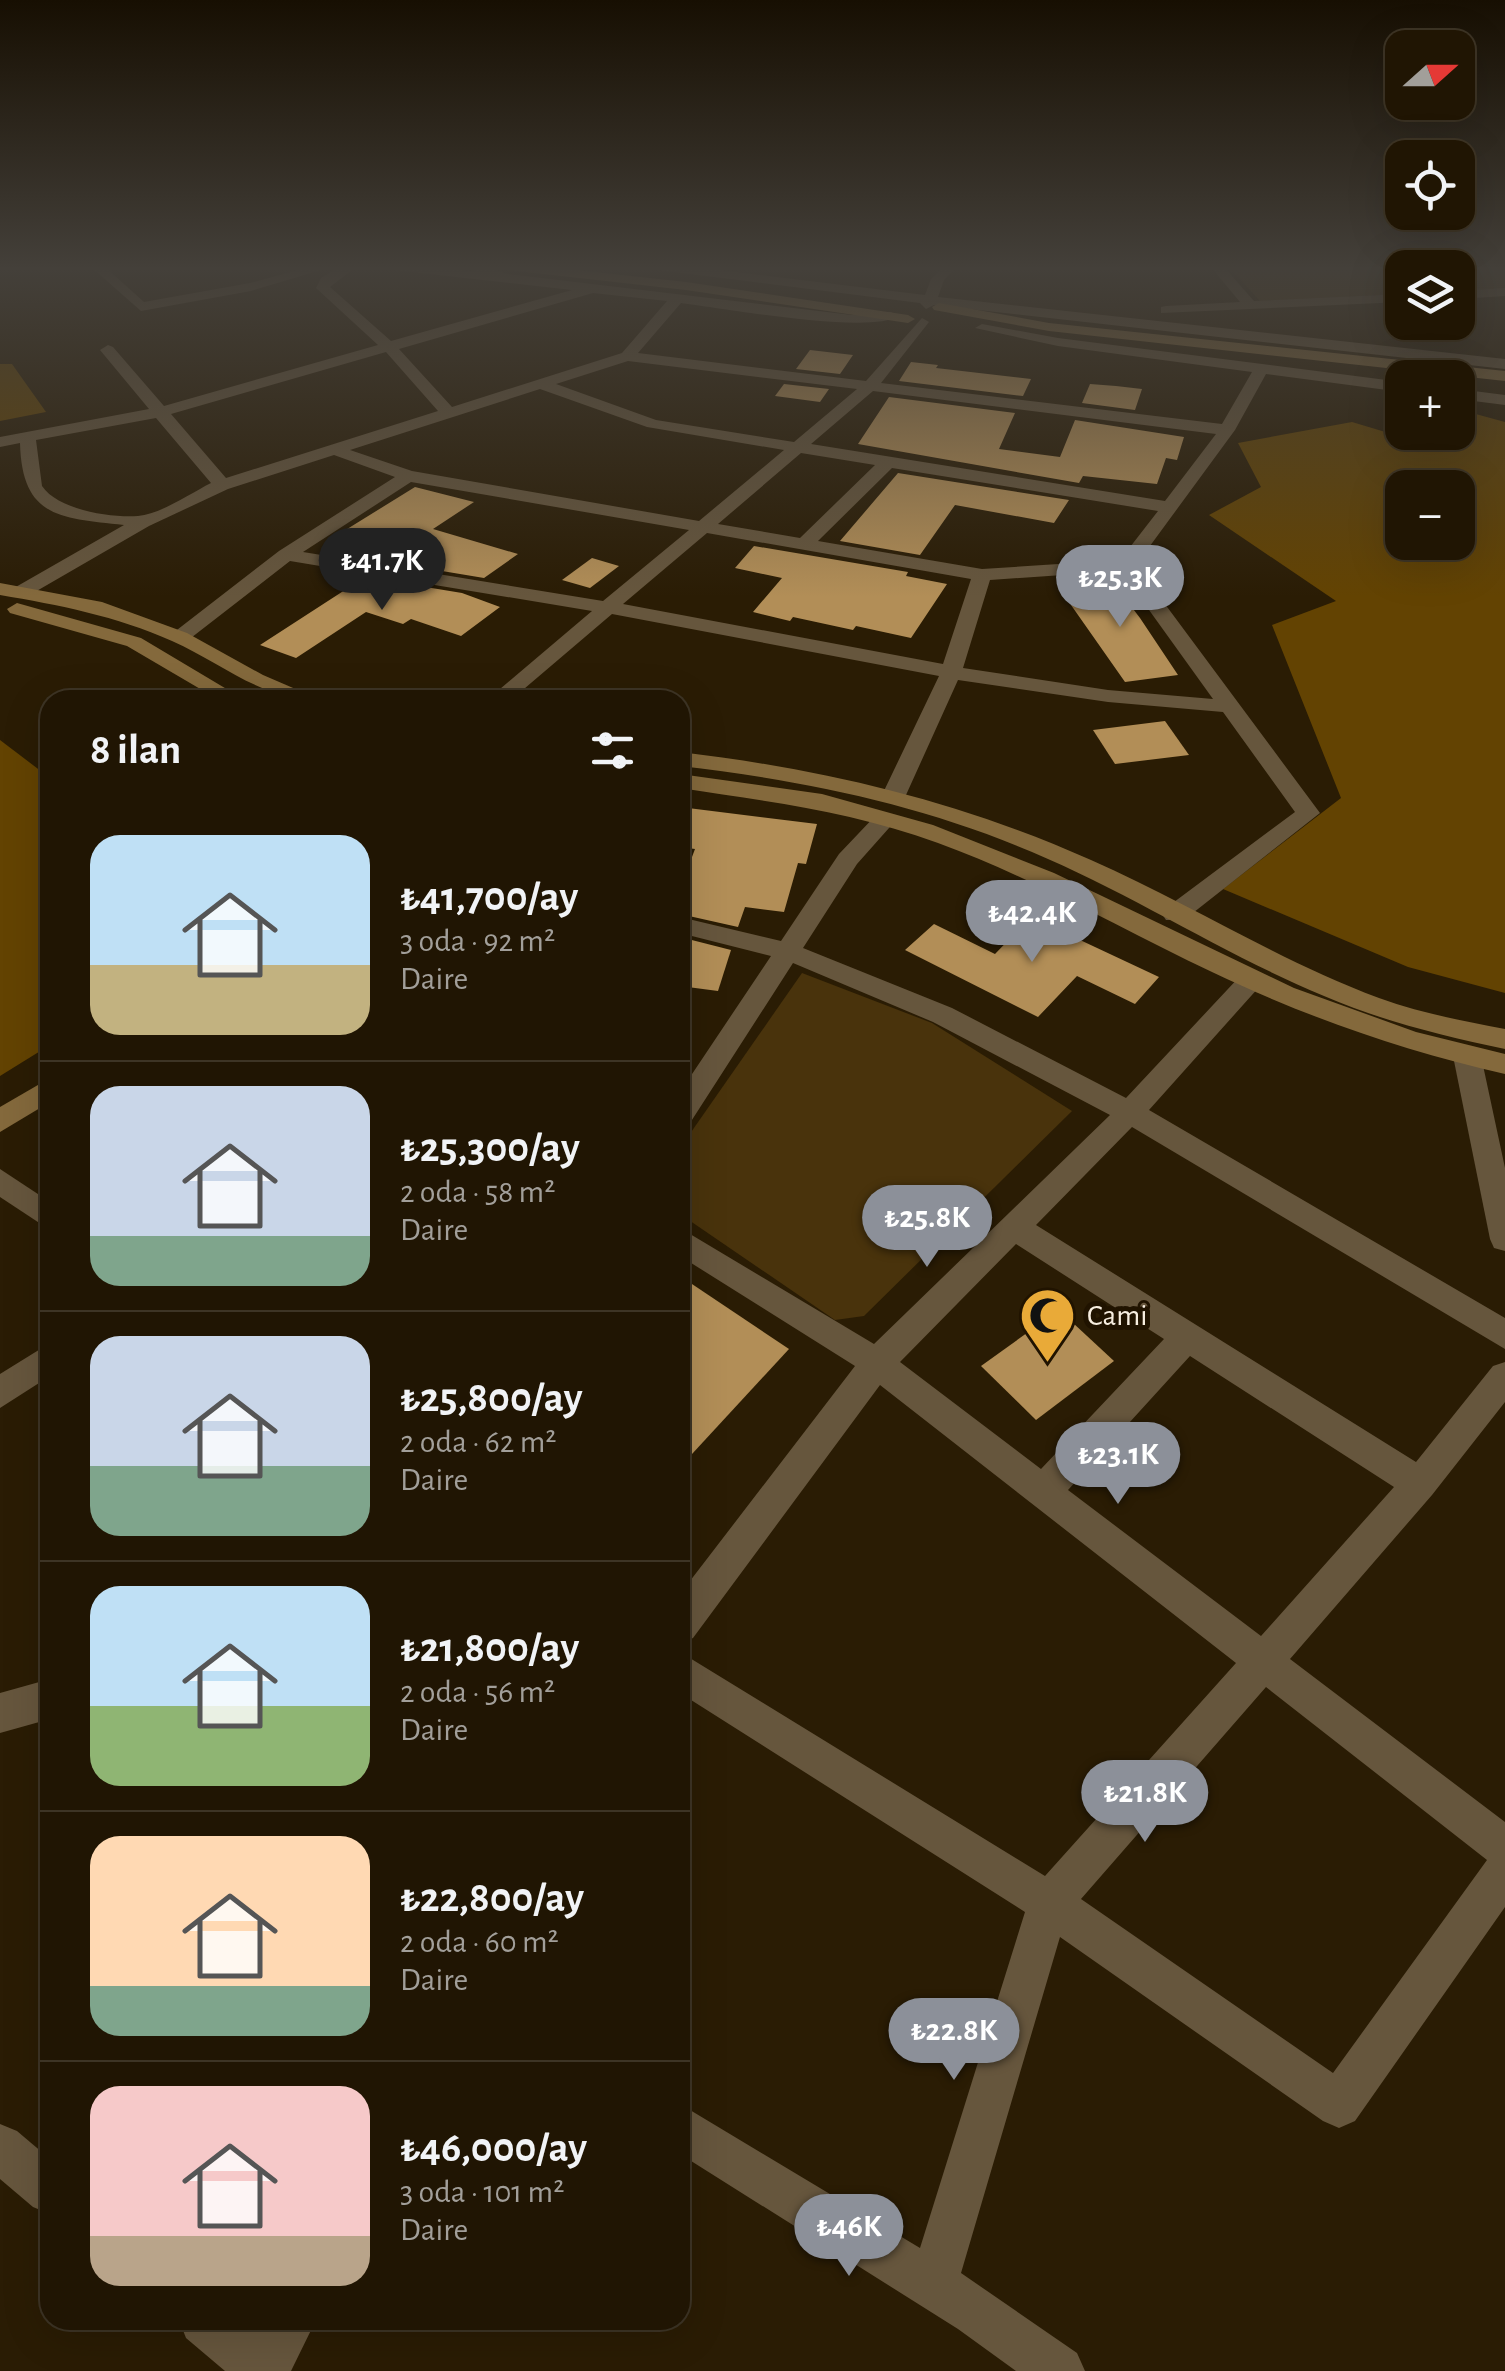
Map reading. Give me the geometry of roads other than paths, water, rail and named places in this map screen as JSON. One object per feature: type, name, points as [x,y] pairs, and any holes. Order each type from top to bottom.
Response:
[{"type":"street","points":[[130,377],[222,485]]},
{"type":"street","points":[[0,442],[160,412],[285,377]]},
{"type":"street","points":[[416,377],[447,411]]},
{"type":"street","points":[[10,590],[222,485],[555,377]]},
{"type":"street","points":[[794,377],[1227,430]]},
{"type":"street","points":[[510,690],[803,446],[877,377]]},
{"type":"street","points":[[1126,565],[1227,430],[1257,377]]},
{"type":"street","points":[[1329,377],[1385,384]]},
{"type":"street","points":[[1475,380],[1505,384]]},
{"type":"street","points":[[536,382],[653,424],[1168,507]]},
{"type":"street","points":[[1475,396],[1505,400]]},
{"type":"street","points":[[28,438],[32,482],[42,498],[66,510],[143,522]]},
{"type":"street","points":[[333,449],[408,476],[982,575],[1126,565]]},
{"type":"street","points":[[806,543],[890,460]]},
{"type":"street","points":[[180,637],[286,555],[408,476]]},
{"type":"street","points":[[286,555],[610,607],[951,672],[1160,703],[1229,706]]},
{"type":"street","points":[[1126,565],[1308,813],[1175,914]]},
{"type":"street","points":[[690,1100],[848,860],[890,806],[951,672],[982,575]]},
{"type":"street","points":[[10,590],[95,606],[180,637],[256,680],[283,690]]},
{"type":"street","points":[[0,605],[134,642],[217,690]]},
{"type":"street","points":[[690,760],[792,773],[1088,868],[1175,914],[1365,1003],[1438,1026],[1505,1039]]},
{"type":"street","points":[[690,783],[890,806],[970,846],[1074,889],[1251,980],[1326,1011],[1505,1064]]},
{"type":"street","points":[[690,927],[742,936],[848,970],[932,1009],[1132,1110],[1505,1335]]},
{"type":"street","points":[[690,1612],[876,1364],[1132,1110],[1251,980]]},
{"type":"street","points":[[1468,1056],[1505,1239]]},
{"type":"street","points":[[0,1121],[40,1095]]},
{"type":"street","points":[[0,1141],[40,1116]]},
{"type":"street","points":[[0,1181],[40,1211]]},
{"type":"street","points":[[1014,1227],[1420,1484]]},
{"type":"street","points":[[690,1246],[876,1364],[1505,1848]]},
{"type":"street","points":[[1044,1491],[1187,1337]]},
{"type":"street","points":[[0,1393],[40,1364]]},
{"type":"street","points":[[933,2284],[1048,1904],[1420,1484],[1505,1376]]},
{"type":"street","points":[[690,1677],[1048,1904],[1339,2104],[1505,1871]]},
{"type":"street","points":[[0,1714],[40,1702]]},
{"type":"street","points":[[690,2132],[933,2284],[1059,2371]]},
{"type":"street","points":[[0,2148],[40,2182]]},
{"type":"street","points":[[216,2330],[263,2371],[286,2330]]},
{"type":"place","name":"Cami","points":[[1048,1364]]}]
